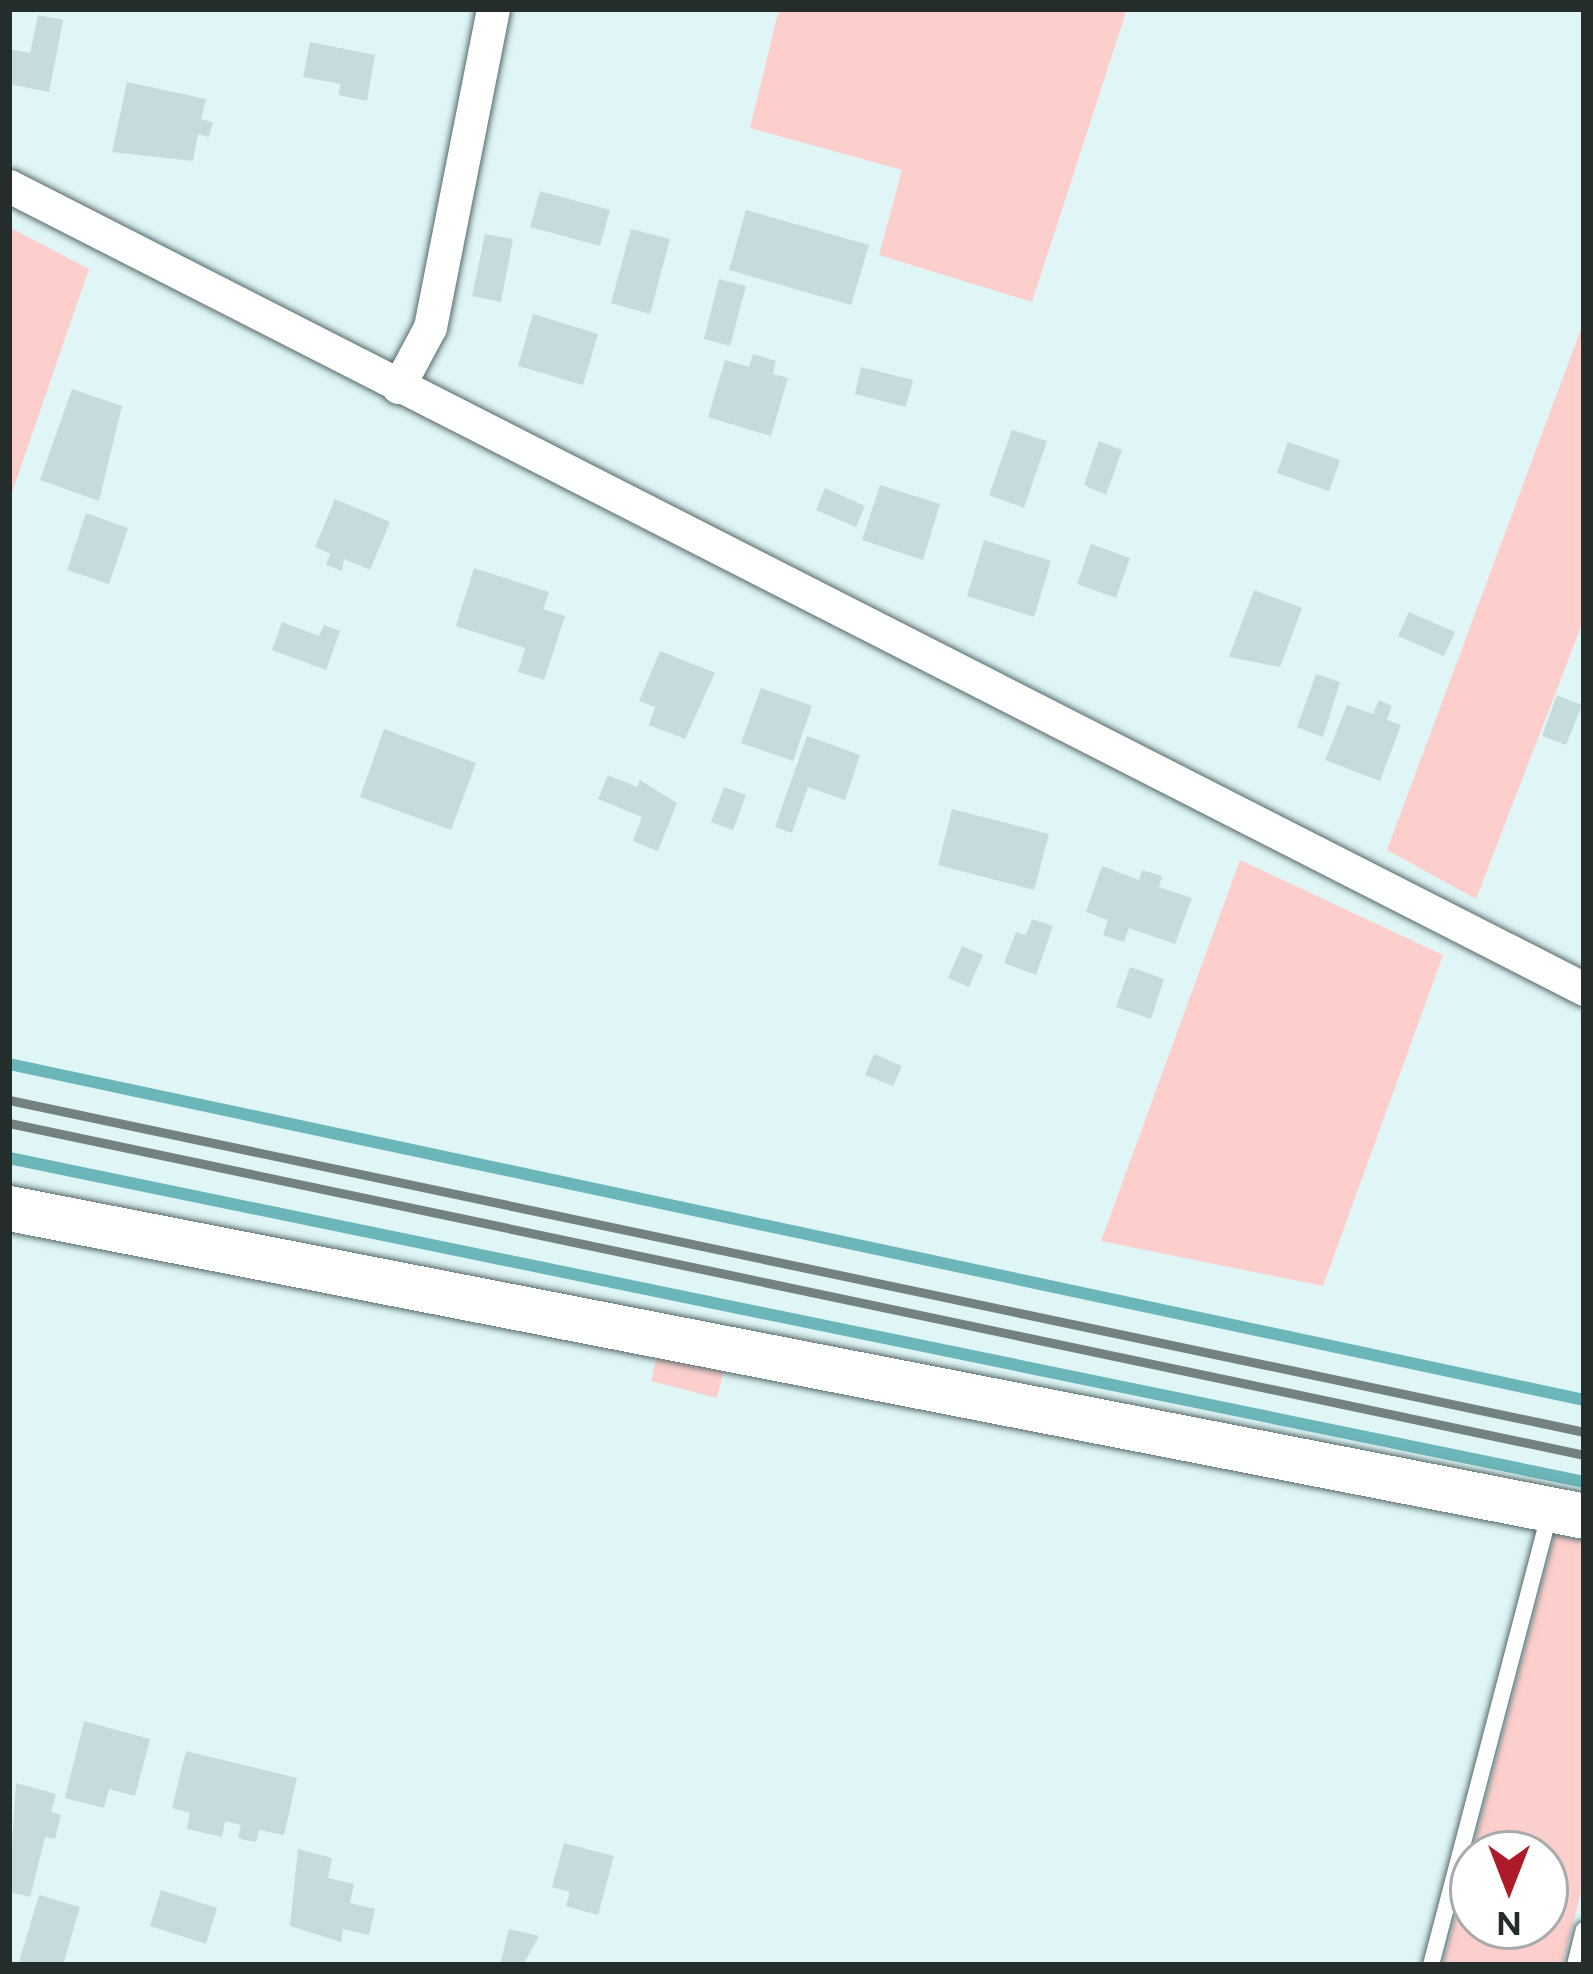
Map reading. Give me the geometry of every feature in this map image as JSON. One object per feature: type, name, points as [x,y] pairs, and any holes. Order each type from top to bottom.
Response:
[{"type":"street","points":[[398,387],[430,327],[493,9]]},
{"type":"street","points":[[9,187],[1584,989]]},
{"type":"street","points":[[9,1208],[1568,1513]]},
{"type":"lane","points":[[1431,1965],[1568,1513]]},
{"type":"lane","points":[[1575,1965],[1584,1930]]},
{"type":"shaded area","points":[[779,9],[1127,9],[1032,302],[879,255],[902,170],[750,128]]},
{"type":"shaded area","points":[[9,227],[89,269],[9,501]]},
{"type":"shaded area","points":[[1584,321],[1584,619],[1476,899],[1387,850]]},
{"type":"shaded area","points":[[1240,860],[1443,955],[1323,1286],[1101,1241]]},
{"type":"shaded area","points":[[658,1352],[725,1365],[717,1398],[651,1381]]},
{"type":"shaded area","points":[[1555,1534],[1584,1541],[1584,1881],[1569,1938],[1569,1830],[1478,1830]]},
{"type":"shaded area","points":[[1449,1942],[1449,1950],[1566,1950],[1562,1965],[1443,1965]]},
{"type":"building","points":[[38,15],[63,20],[49,92],[9,84],[9,49],[30,53]]},
{"type":"building","points":[[310,42],[375,55],[367,101],[338,95],[341,84],[303,77]]},
{"type":"building","points":[[127,82],[206,99],[201,119],[213,122],[209,137],[198,134],[193,161],[112,152]]},
{"type":"building","points":[[540,191],[610,210],[600,246],[530,227]]},
{"type":"building","points":[[746,210],[869,245],[851,305],[729,270]]},
{"type":"building","points":[[631,229],[670,239],[650,314],[611,303]]},
{"type":"building","points":[[485,234],[513,239],[501,302],[472,296]]},
{"type":"building","points":[[719,279],[746,286],[730,346],[704,339]]},
{"type":"building","points":[[533,314],[598,334],[583,385],[518,366]]},
{"type":"building","points":[[753,354],[776,361],[773,374],[788,378],[771,436],[708,417],[725,360],[749,367]]},
{"type":"building","points":[[861,367],[913,380],[906,407],[855,394]]},
{"type":"building","points":[[72,389],[122,406],[99,501],[40,480]]},
{"type":"building","points":[[1012,430],[1047,441],[1024,508],[989,495]]},
{"type":"building","points":[[1099,441],[1122,450],[1106,495],[1084,485]]},
{"type":"building","points":[[1288,442],[1340,460],[1329,491],[1277,473]]},
{"type":"building","points":[[880,485],[940,504],[923,560],[862,540]]},
{"type":"building","points":[[825,488],[865,506],[856,527],[816,510]]},
{"type":"building","points":[[335,499],[390,522],[370,570],[344,559],[342,571],[326,565],[330,554],[315,547]]},
{"type":"building","points":[[86,513],[128,528],[109,584],[67,570]]},
{"type":"building","points":[[984,540],[1051,561],[1034,617],[967,596]]},
{"type":"building","points":[[1091,544],[1130,558],[1116,598],[1077,584]]},
{"type":"building","points":[[474,568],[549,592],[543,609],[565,616],[544,680],[518,672],[525,648],[456,626]]},
{"type":"building","points":[[1254,590],[1302,608],[1280,667],[1229,657]]},
{"type":"building","points":[[1409,612],[1455,632],[1444,656],[1398,636]]},
{"type":"building","points":[[282,622],[319,636],[324,625],[340,631],[326,670],[272,650]]},
{"type":"building","points":[[660,651],[715,673],[685,739],[649,725],[655,707],[639,701]]},
{"type":"building","points":[[1316,674],[1340,682],[1323,737],[1297,727]]},
{"type":"building","points":[[761,688],[812,706],[793,761],[741,743]]},
{"type":"building","points":[[1557,695],[1582,705],[1566,745],[1542,736]]},
{"type":"building","points":[[1379,700],[1392,706],[1387,720],[1401,725],[1380,781],[1325,760],[1347,705],[1373,714]]},
{"type":"building","points":[[384,729],[476,763],[451,830],[360,797]]},
{"type":"building","points":[[807,736],[860,755],[845,800],[808,787],[792,833],[775,827]]},
{"type":"building","points":[[608,775],[637,787],[640,780],[677,803],[658,851],[633,841],[642,817],[598,799]]},
{"type":"building","points":[[724,787],[746,795],[733,830],[711,822]]},
{"type":"building","points":[[952,809],[1049,834],[1034,890],[938,865]]},
{"type":"building","points":[[1102,866],[1139,880],[1142,870],[1162,876],[1159,887],[1192,898],[1175,944],[1129,928],[1124,942],[1103,935],[1108,920],[1086,912]]},
{"type":"building","points":[[1032,919],[1053,926],[1036,975],[1004,963],[1016,932],[1026,935]]},
{"type":"building","points":[[962,946],[983,955],[969,987],[948,978]]},
{"type":"building","points":[[1130,967],[1164,979],[1151,1019],[1116,1007]]},
{"type":"building","points":[[874,1054],[902,1066],[893,1086],[865,1075]]},
{"type":"building","points":[[84,1721],[150,1739],[135,1796],[109,1789],[104,1808],[65,1798]]},
{"type":"building","points":[[186,1751],[297,1778],[284,1835],[259,1830],[256,1842],[245,1840],[238,1838],[241,1825],[225,1821],[222,1837],[187,1829],[190,1813],[172,1808]]},
{"type":"building","points":[[16,1783],[56,1794],[51,1812],[61,1815],[55,1839],[45,1837],[30,1897],[9,1892]]},
{"type":"building","points":[[564,1843],[614,1856],[598,1915],[566,1906],[570,1892],[552,1887]]},
{"type":"building","points":[[298,1849],[332,1858],[328,1878],[354,1884],[350,1903],[375,1909],[369,1935],[343,1929],[341,1942],[290,1926]]},
{"type":"building","points":[[161,1890],[217,1908],[206,1944],[150,1926]]},
{"type":"building","points":[[39,1895],[80,1907],[63,1965],[18,1965]]},
{"type":"building","points":[[509,1929],[539,1936],[523,1965],[500,1965]]},
{"type":"waterway","points":[[9,1064],[1584,1400]]},
{"type":"waterway","points":[[9,1158],[1584,1482]]},
{"type":"railway","points":[[9,1100],[1584,1432]]},
{"type":"railway","points":[[9,1123],[1584,1455]]}]
